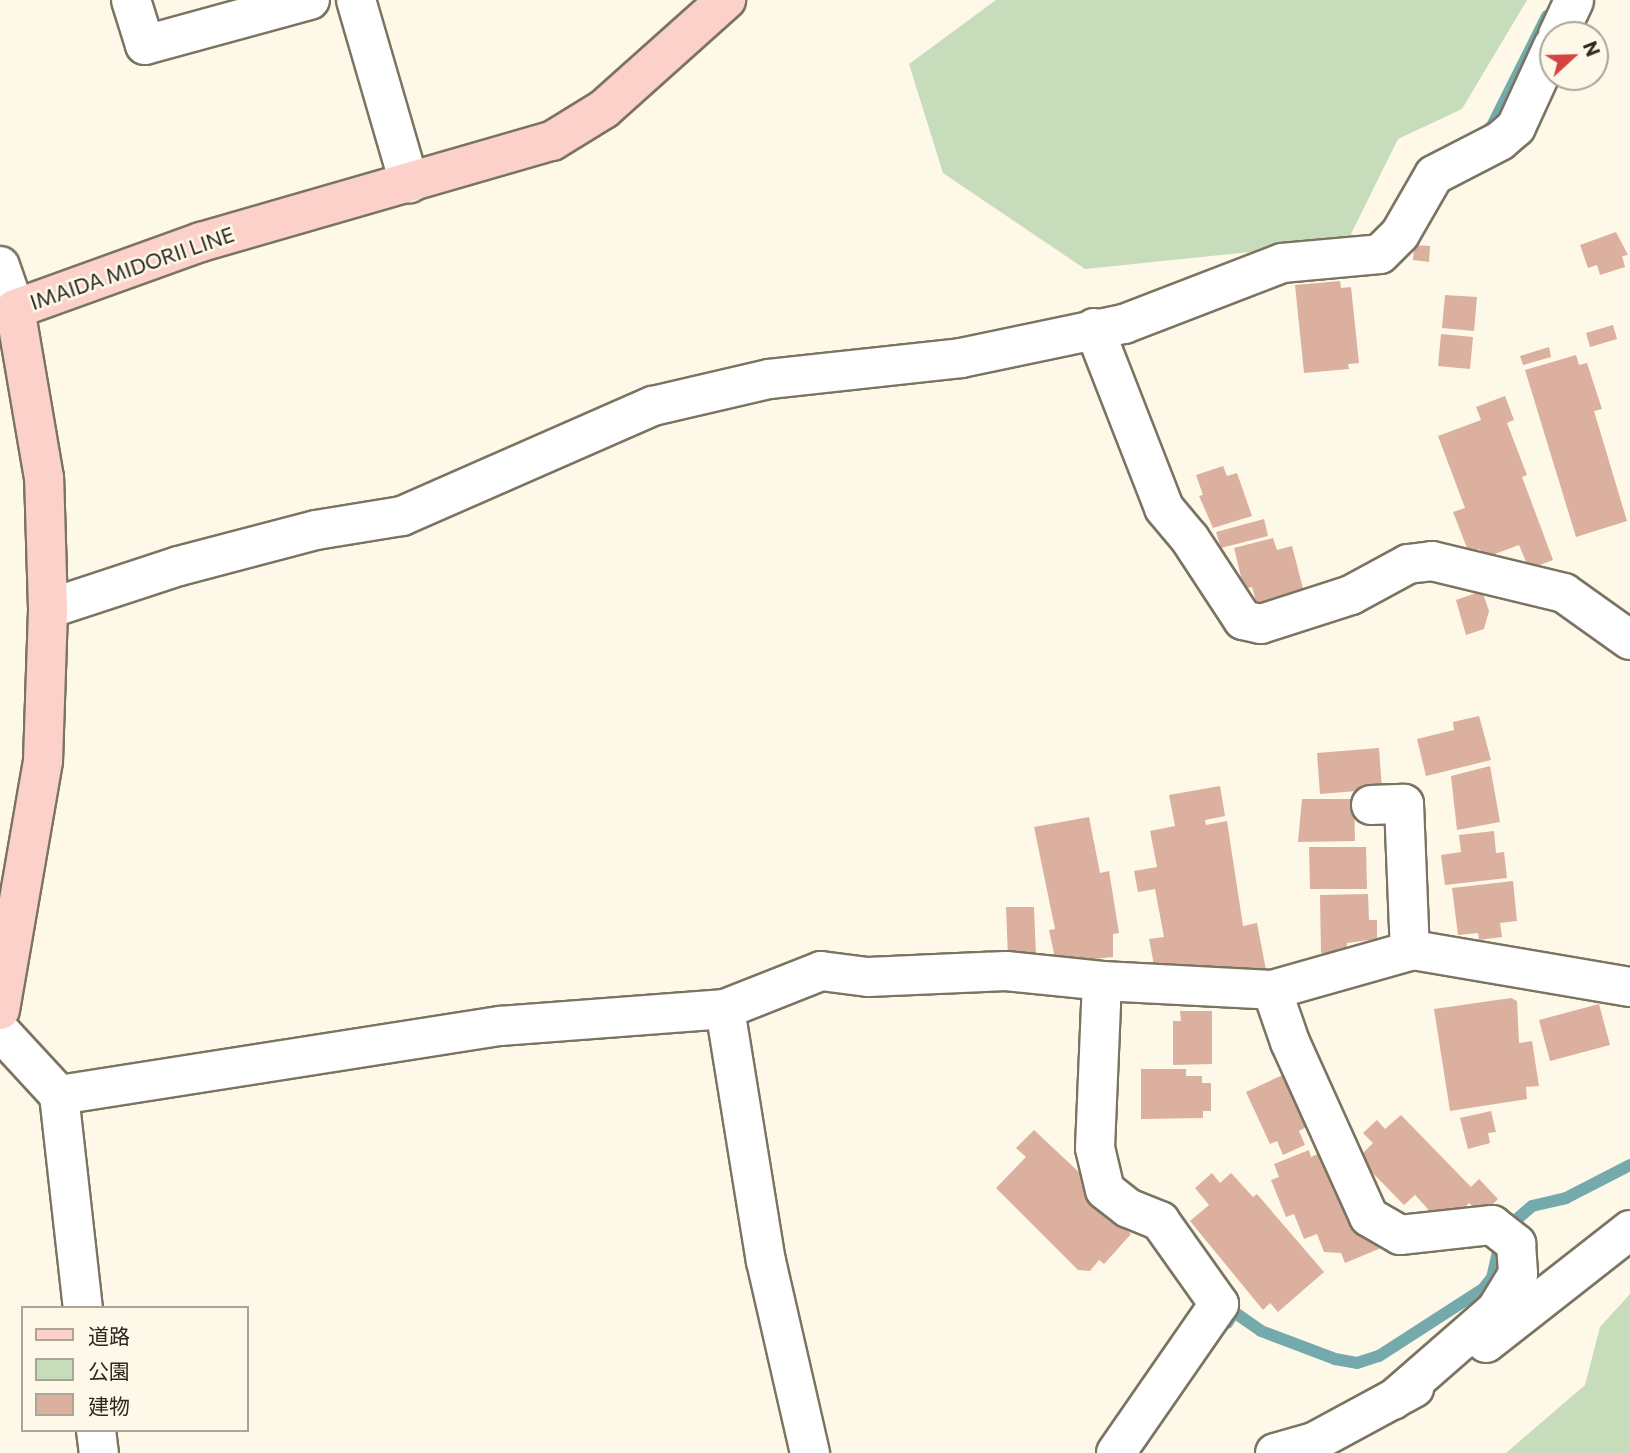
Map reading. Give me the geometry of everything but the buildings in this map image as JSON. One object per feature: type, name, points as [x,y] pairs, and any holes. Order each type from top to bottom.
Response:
[{"type":"main road","name":"IMAIDA MIDORII LINE","points":[[0,1010],[12,880],[43,761],[48,609],[44,478],[15,309],[201,242],[552,141],[604,109],[726,0]]},
{"type":"street","points":[[131,0],[145,45],[310,0]]},
{"type":"street","points":[[356,0],[409,183]]},
{"type":"street","points":[[1564,21],[1574,0]]},
{"type":"street","points":[[48,609],[178,566],[316,530],[402,516],[653,406],[769,379],[961,358],[1094,328],[1124,324],[1282,263],[1380,254],[1400,234],[1434,175],[1500,141],[1516,127],[1539,77]]},
{"type":"street","points":[[0,266],[15,309]]},
{"type":"street","points":[[1094,328],[1164,508],[1190,539],[1243,620],[1261,624],[1351,596],[1408,564],[1432,561],[1564,593],[1630,640]]},
{"type":"street","points":[[1371,805],[1404,804],[1409,951]]},
{"type":"street","points":[[59,1095],[500,1026],[725,1009],[821,971],[868,977],[1006,971],[1102,981],[1272,990],[1409,951],[1630,987]]},
{"type":"street","points":[[1102,981],[1095,1148],[1105,1191],[1128,1208],[1160,1221],[1219,1304],[1115,1453]]},
{"type":"street","points":[[1272,990],[1290,1042],[1369,1217],[1400,1235],[1492,1226],[1516,1244],[1518,1275],[1496,1310],[1394,1400]]},
{"type":"street","points":[[725,1009],[766,1261],[810,1453]]},
{"type":"street","points":[[0,1031],[59,1095],[83,1306]]},
{"type":"street","points":[[1275,1453],[1314,1441],[1394,1400],[1472,1354],[1630,1230]]},
{"type":"street","points":[[96,1432],[99,1453]]},
{"type":"green space","points":[[996,0],[1527,0],[1462,109],[1398,139],[1347,242],[1085,269],[943,173],[909,64]]},
{"type":"green space","points":[[1630,1294],[1630,1453],[1506,1453],[1585,1385],[1600,1327]]},
{"type":"waterway","points":[[1485,132],[1492,126],[1547,16]]},
{"type":"waterway","points":[[1227,1323],[1234,1312],[1261,1331],[1335,1359],[1357,1363],[1379,1356],[1483,1289],[1492,1278],[1498,1253],[1516,1220],[1532,1206],[1566,1198],[1630,1165]]}]
